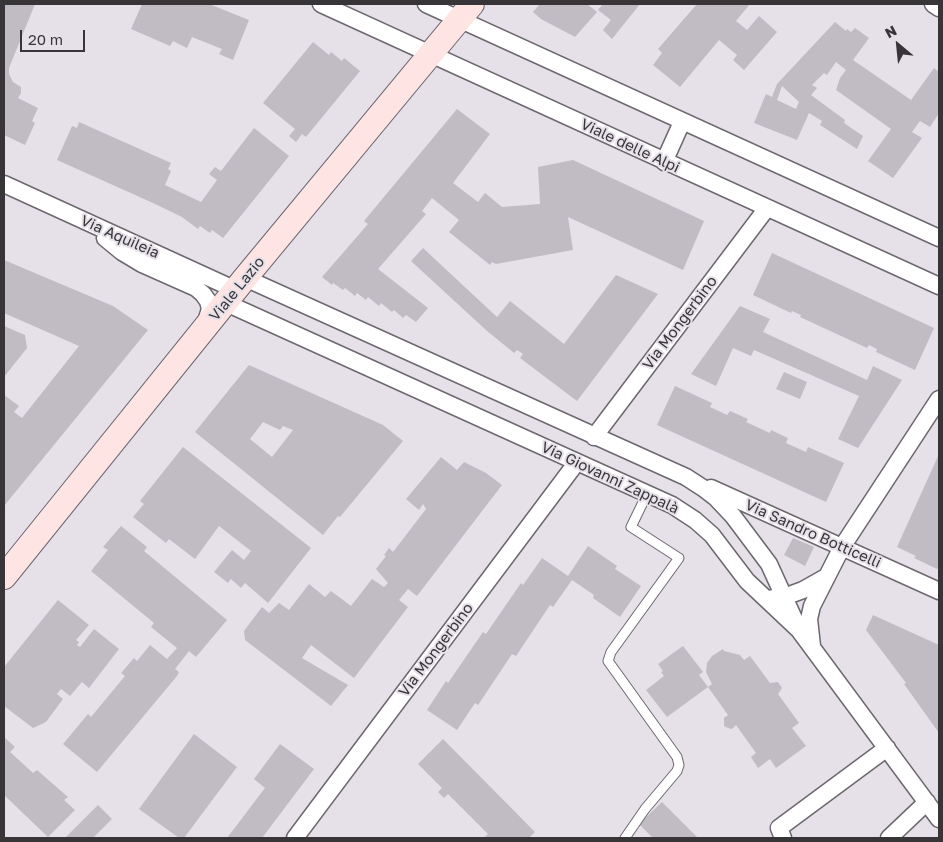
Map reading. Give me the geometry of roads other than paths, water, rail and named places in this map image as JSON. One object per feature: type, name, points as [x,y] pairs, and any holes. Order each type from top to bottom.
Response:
[{"type":"street","name":"Viale delle Alpi","points":[[321,4],[939,286]]},
{"type":"street","points":[[426,4],[466,11],[682,122],[939,238]]},
{"type":"street","points":[[933,4],[939,8]]},
{"type":"street","name":"Viale Lazio","points":[[4,577],[200,334],[466,11]]},
{"type":"street","points":[[664,162],[682,122]]},
{"type":"street","name":"Via Aquileia","points":[[4,184],[236,290]]},
{"type":"street","name":"Via Mongerbino","points":[[594,437],[767,208]]},
{"type":"street","points":[[85,222],[122,252],[142,264],[196,288],[203,294],[208,301],[210,309],[209,317],[200,334]]},
{"type":"street","name":"Via Giovanni Zappalà","points":[[236,290],[594,437],[686,477],[716,498],[733,516],[769,564],[799,630]]},
{"type":"street","name":"Via Giovanni Zappalà","points":[[236,290],[576,462],[672,505],[695,520],[712,535],[747,581],[799,630],[939,819]]},
{"type":"street","points":[[812,646],[809,620],[812,606],[826,577],[842,547],[939,399]]},
{"type":"street","name":"Via Mongerbino","points":[[295,838],[576,462]]},
{"type":"street","name":"Via Sandro Botticelli","points":[[686,477],[939,591]]},
{"type":"street","points":[[747,581],[758,580],[767,573],[769,564]]},
{"type":"street","points":[[766,599],[803,590],[826,577]]},
{"type":"street","points":[[783,838],[779,828],[887,748]]},
{"type":"street","points":[[889,838],[927,802]]},
{"type":"lane","points":[[625,838],[645,809],[677,772],[679,765],[677,757],[608,661],[612,652],[678,558],[631,527],[647,494]]}]
